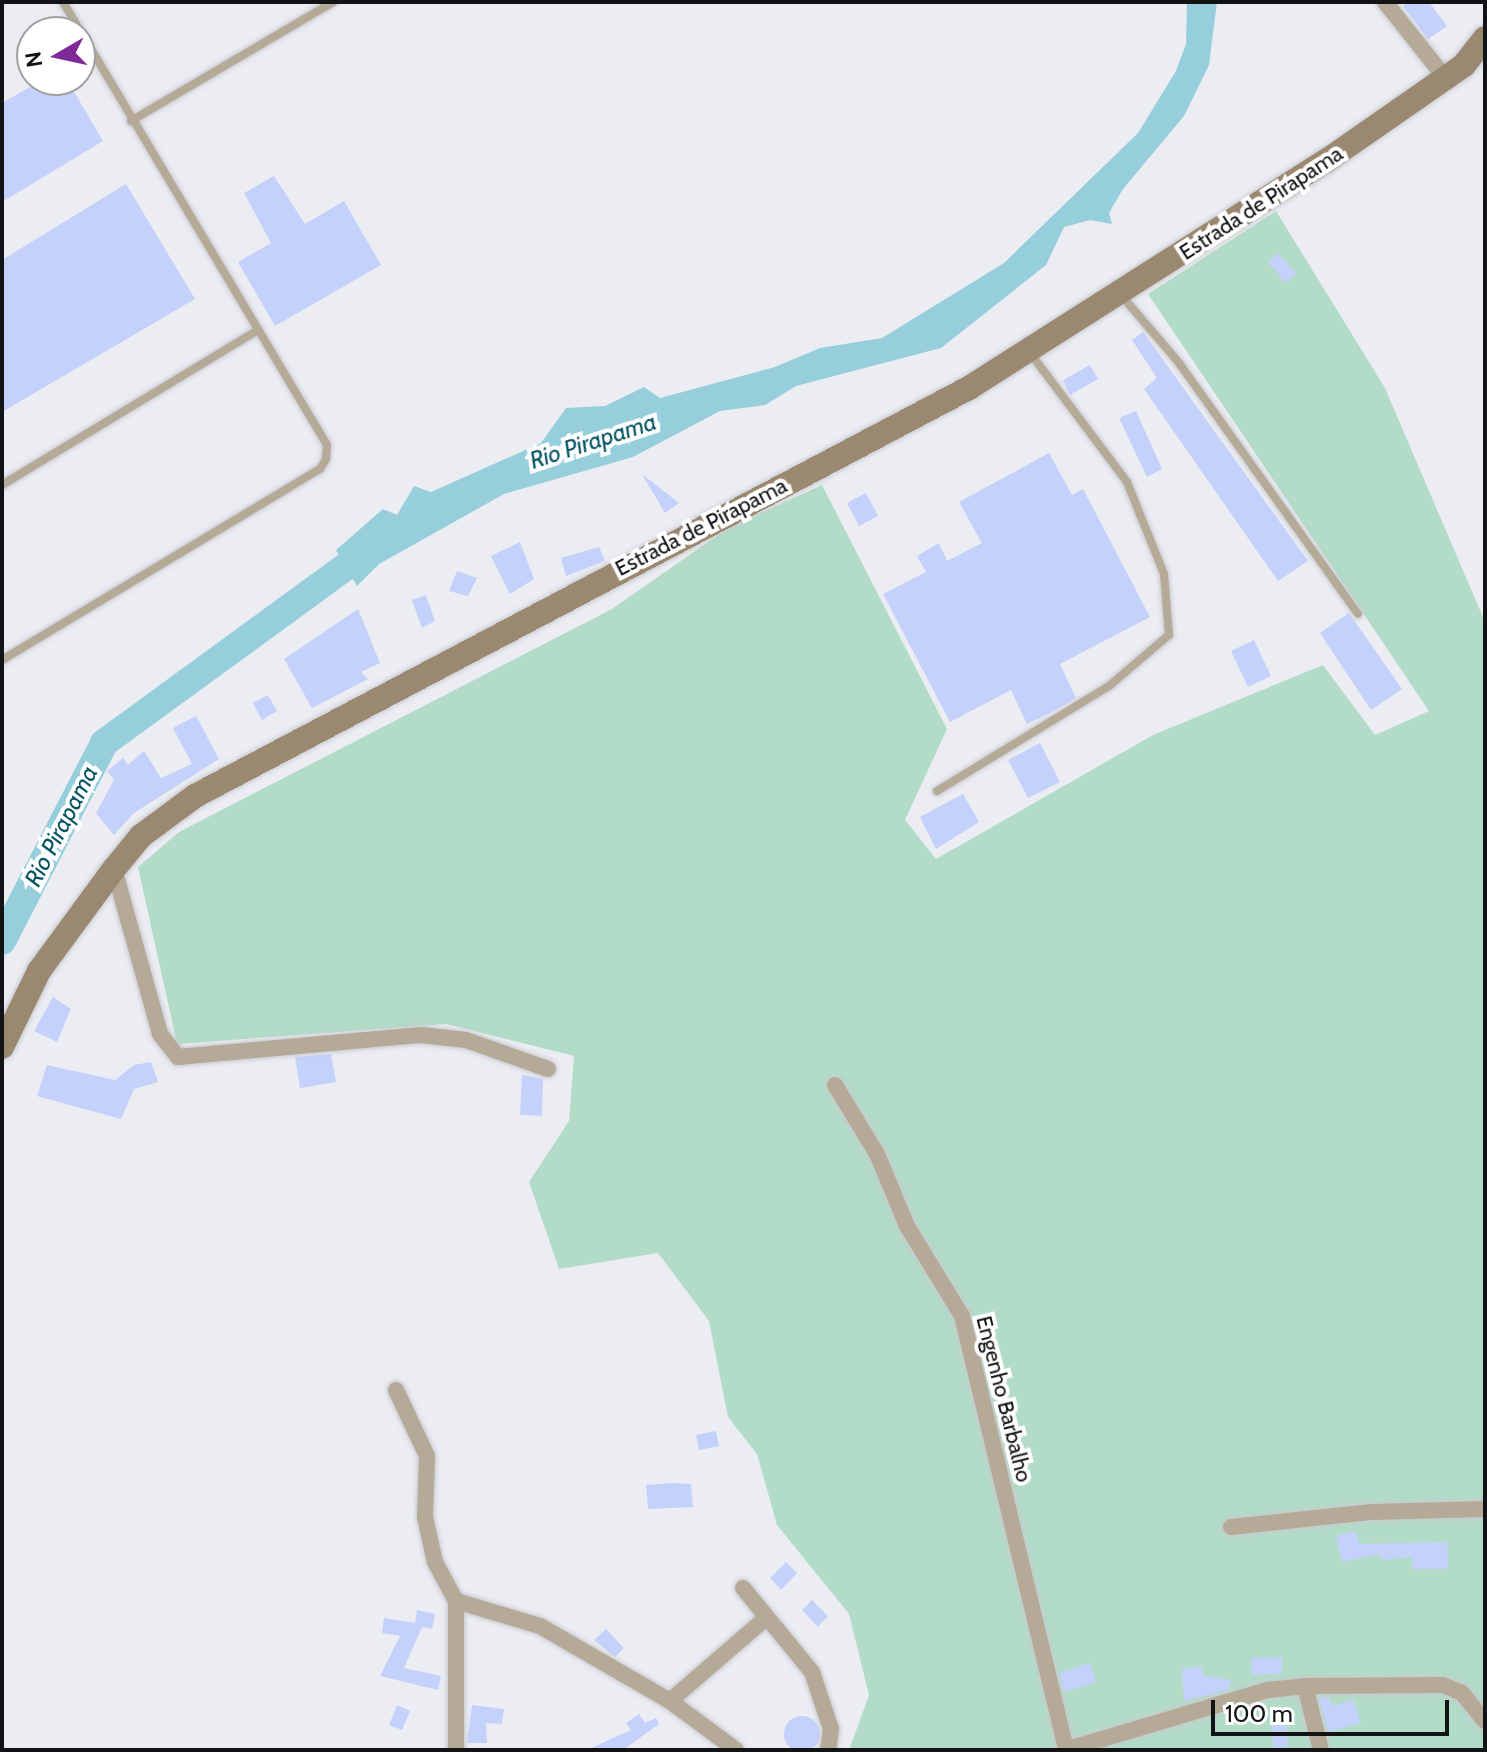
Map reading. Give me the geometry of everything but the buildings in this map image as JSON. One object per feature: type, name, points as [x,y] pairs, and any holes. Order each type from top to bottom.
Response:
[{"type":"main road","name":"Estrada de Pirapama","points":[[2,1047],[39,971],[114,869],[141,836],[195,796],[665,544],[880,440],[1121,295],[1465,67],[1485,38]]},
{"type":"street","points":[[1385,2],[1465,67]]},
{"type":"street","points":[[114,869],[160,1034],[178,1057],[421,1035],[466,1040],[548,1069]]},
{"type":"street","name":"Engenho Barbalho","points":[[835,1085],[877,1154],[907,1226],[962,1316],[1066,1749],[1268,1690],[1305,1686],[1443,1685],[1462,1693],[1485,1721]]},
{"type":"street","points":[[396,1390],[427,1456],[425,1517],[435,1562],[456,1601],[456,1750]]},
{"type":"street","points":[[1231,1527],[1372,1512],[1485,1509]]},
{"type":"street","points":[[743,1588],[823,1696],[828,1750]]},
{"type":"street","points":[[456,1601],[540,1626],[670,1701],[736,1750]]},
{"type":"street","points":[[670,1701],[767,1617]]},
{"type":"street","points":[[1305,1686],[1321,1750]]},
{"type":"lane","points":[[2,660],[320,469],[327,445],[131,121],[63,2]]},
{"type":"lane","points":[[131,121],[333,2]]},
{"type":"lane","points":[[1121,295],[1179,363],[1358,614]]},
{"type":"lane","points":[[2,485],[258,330]]},
{"type":"lane","points":[[937,791],[1109,686],[1169,635],[1164,574],[1127,482],[1029,352]]},
{"type":"green space","points":[[1276,211],[1385,388],[1485,622],[1485,1750],[849,1750],[869,1695],[849,1614],[777,1525],[757,1454],[728,1417],[709,1321],[658,1253],[559,1269],[529,1182],[569,1121],[574,1056],[446,1024],[177,1044],[138,867],[179,832],[612,609],[728,528],[822,485],[947,729],[905,820],[936,859],[1153,735],[1323,665],[1375,735],[1429,711],[1148,294]]},
{"type":"water","points":[[1187,2],[1217,2],[1209,65],[1184,116],[1123,189],[1109,213],[1112,224],[1090,220],[1064,227],[1046,265],[941,348],[796,386],[765,405],[720,411],[633,457],[504,494],[379,564],[357,586],[336,550],[383,509],[397,515],[414,486],[431,492],[541,443],[566,408],[605,406],[644,387],[660,398],[775,367],[820,348],[882,338],[1004,263],[1138,133],[1176,71],[1186,44]]},
{"type":"waterway","name":"Rio Pirapama","points":[[2,941],[104,743],[376,545]]}]
